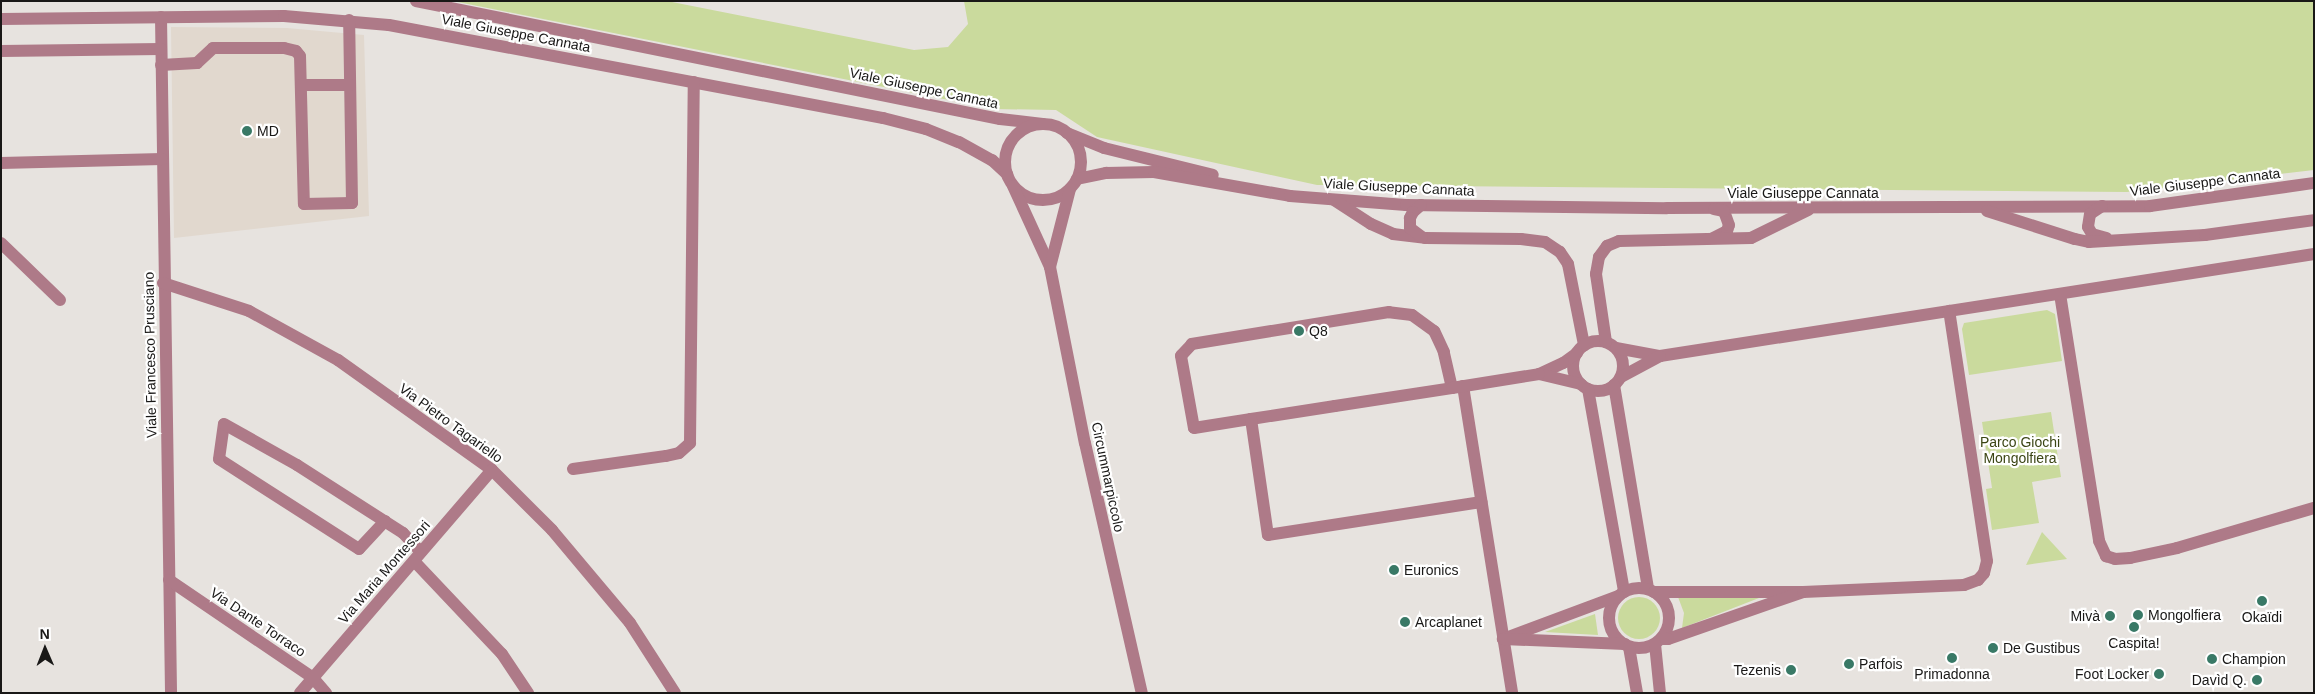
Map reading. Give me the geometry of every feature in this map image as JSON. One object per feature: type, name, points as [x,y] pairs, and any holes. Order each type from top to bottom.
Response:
[{"type":"street","name":"Viale Giuseppe Cannata","points":[[416,1],[1000,119],[1044,124]]},
{"type":"street","name":"Viale Giuseppe Cannata","points":[[1,19],[284,16],[348,20],[439,33],[883,118],[926,129],[959,142],[992,160],[1007,174]]},
{"type":"street","name":"Viale Francesco Prusciano","points":[[160,17],[171,693]]},
{"type":"street","points":[[161,65],[197,63],[214,48],[284,48],[296,51],[300,56],[304,204],[352,203],[348,20]]},
{"type":"street","points":[[1,51],[161,49]]},
{"type":"street","points":[[573,469],[666,456],[679,453],[690,443],[694,82]]},
{"type":"street","points":[[301,85],[350,85]]},
{"type":"street","points":[[1044,124],[1055,126],[1066,132],[1075,142],[1080,153],[1081,166],[1073,184],[1059,196],[1047,200],[1029,197],[1013,186],[1007,174],[1006,156],[1012,140],[1026,128],[1044,124]]},
{"type":"street","name":"Viale Giuseppe Cannata","points":[[1066,132],[1104,148],[1290,196]]},
{"type":"street","points":[[1,163],[162,159]]},
{"type":"street","name":"Viale Giuseppe Cannata","points":[[1073,184],[1106,173],[1154,172],[1290,196],[1421,205],[1978,208],[2150,206],[2314,183]]},
{"type":"street","name":"Circummarpiccolo","points":[[1050,267],[1073,184]]},
{"type":"street","name":"Circummarpiccolo","points":[[1013,186],[1050,267],[1085,443],[1142,693]]},
{"type":"street","points":[[1332,199],[1372,224],[1393,234],[1425,238],[1521,239],[1545,242],[1560,252],[1568,264],[1580,349],[1573,369],[1585,387],[1621,594],[1611,608],[1610,624],[1613,634],[1627,646],[1637,693]]},
{"type":"street","points":[[1421,205],[1413,212],[1410,218],[1410,228],[1425,238]]},
{"type":"street","points":[[2102,206],[2090,214],[2087,220],[2092,234],[2100,238],[2125,240]]},
{"type":"street","points":[[1660,693],[1658,641],[1668,627],[1669,614],[1663,599],[1651,590],[1618,381],[1623,362],[1611,345],[1596,274],[1599,257],[1607,246],[1619,241],[1751,238],[1814,207]]},
{"type":"street","points":[[1710,239],[1727,231],[1729,225],[1728,217],[1724,211],[1712,208]]},
{"type":"street","points":[[1978,208],[2089,242],[2205,235],[2314,220]]},
{"type":"street","points":[[1,243],[60,300]]},
{"type":"street","points":[[1512,693],[1481,502],[1457,387],[1434,331],[1412,315],[1389,312],[1192,344],[1181,356],[1194,428],[1457,387],[1539,374],[1564,363],[1591,342],[1660,356],[2314,254]]},
{"type":"street","name":"Via Pietro Tagariello","points":[[163,283],[248,311],[338,360],[492,470],[552,530],[630,623],[676,693]]},
{"type":"street","points":[[2060,294],[2099,541],[2106,556],[2116,559],[2144,555],[2298,514],[2314,508]]},
{"type":"street","points":[[1503,639],[1639,588],[1651,590],[1803,592],[1964,585],[1978,580],[1984,572],[1987,561],[1949,311]]},
{"type":"street","points":[[1539,374],[1602,390],[1660,356]]},
{"type":"street","points":[[1252,419],[1268,535],[1481,502]]},
{"type":"street","points":[[385,521],[359,549],[219,459],[224,424],[298,464],[385,521],[403,533],[418,556],[502,654],[528,693]]},
{"type":"street","name":"Via Maria Montessori","points":[[300,693],[492,470]]},
{"type":"street","points":[[2298,514],[2314,514]]},
{"type":"street","name":"Via Dante Torraco","points":[[169,580],[313,678],[326,693]]},
{"type":"street","points":[[1503,639],[1640,648],[1803,592]]},
{"type":"shaded area","points":[[171,27],[287,28],[364,35],[369,216],[174,238]]},
{"type":"green space","points":[[453,1],[667,1],[914,50],[948,47],[968,24],[964,1],[2314,1],[2314,170],[2127,192],[1317,185],[1097,137],[1056,110],[994,109]]},
{"type":"green space","points":[[2047,310],[2055,314],[2062,361],[1969,375],[1962,329],[1964,323]]},
{"type":"green space","name":"Parco Giochi Mongolfiera","points":[[2051,412],[2061,477],[2032,482],[2039,523],[1992,530],[1986,489],[1992,488],[1982,422]]},
{"type":"green space","points":[[2042,532],[2067,559],[2026,565]]},
{"type":"green space","points":[[1643,597],[1651,600],[1657,606],[1660,618],[1657,630],[1651,636],[1635,639],[1627,636],[1621,630],[1618,614],[1621,606],[1627,600]]},
{"type":"green space","points":[[1678,597],[1759,598],[1682,628],[1684,613]]},
{"type":"green space","points":[[1595,614],[1598,635],[1545,632]]},
{"type":"place","name":"MD","points":[[247,131]]},
{"type":"place","name":"Q8","points":[[1299,331]]},
{"type":"place","name":"Euronics","points":[[1394,570]]},
{"type":"place","name":"Okaïdi","points":[[2262,601]]},
{"type":"place","name":"Mongolfiera","points":[[2138,615]]},
{"type":"place","name":"Mivà","points":[[2110,616]]},
{"type":"place","name":"Arcaplanet","points":[[1405,622]]},
{"type":"place","name":"Caspita!","points":[[2134,627]]},
{"type":"place","name":"De Gustibus","points":[[1993,648]]},
{"type":"place","name":"Primadonna","points":[[1952,658]]},
{"type":"place","name":"Champion","points":[[2212,659]]},
{"type":"place","name":"Parfois","points":[[1849,664]]},
{"type":"place","name":"Tezenis","points":[[1791,670]]},
{"type":"place","name":"Foot Locker","points":[[2159,674]]},
{"type":"place","name":"Davìd Q.","points":[[2257,680]]}]
